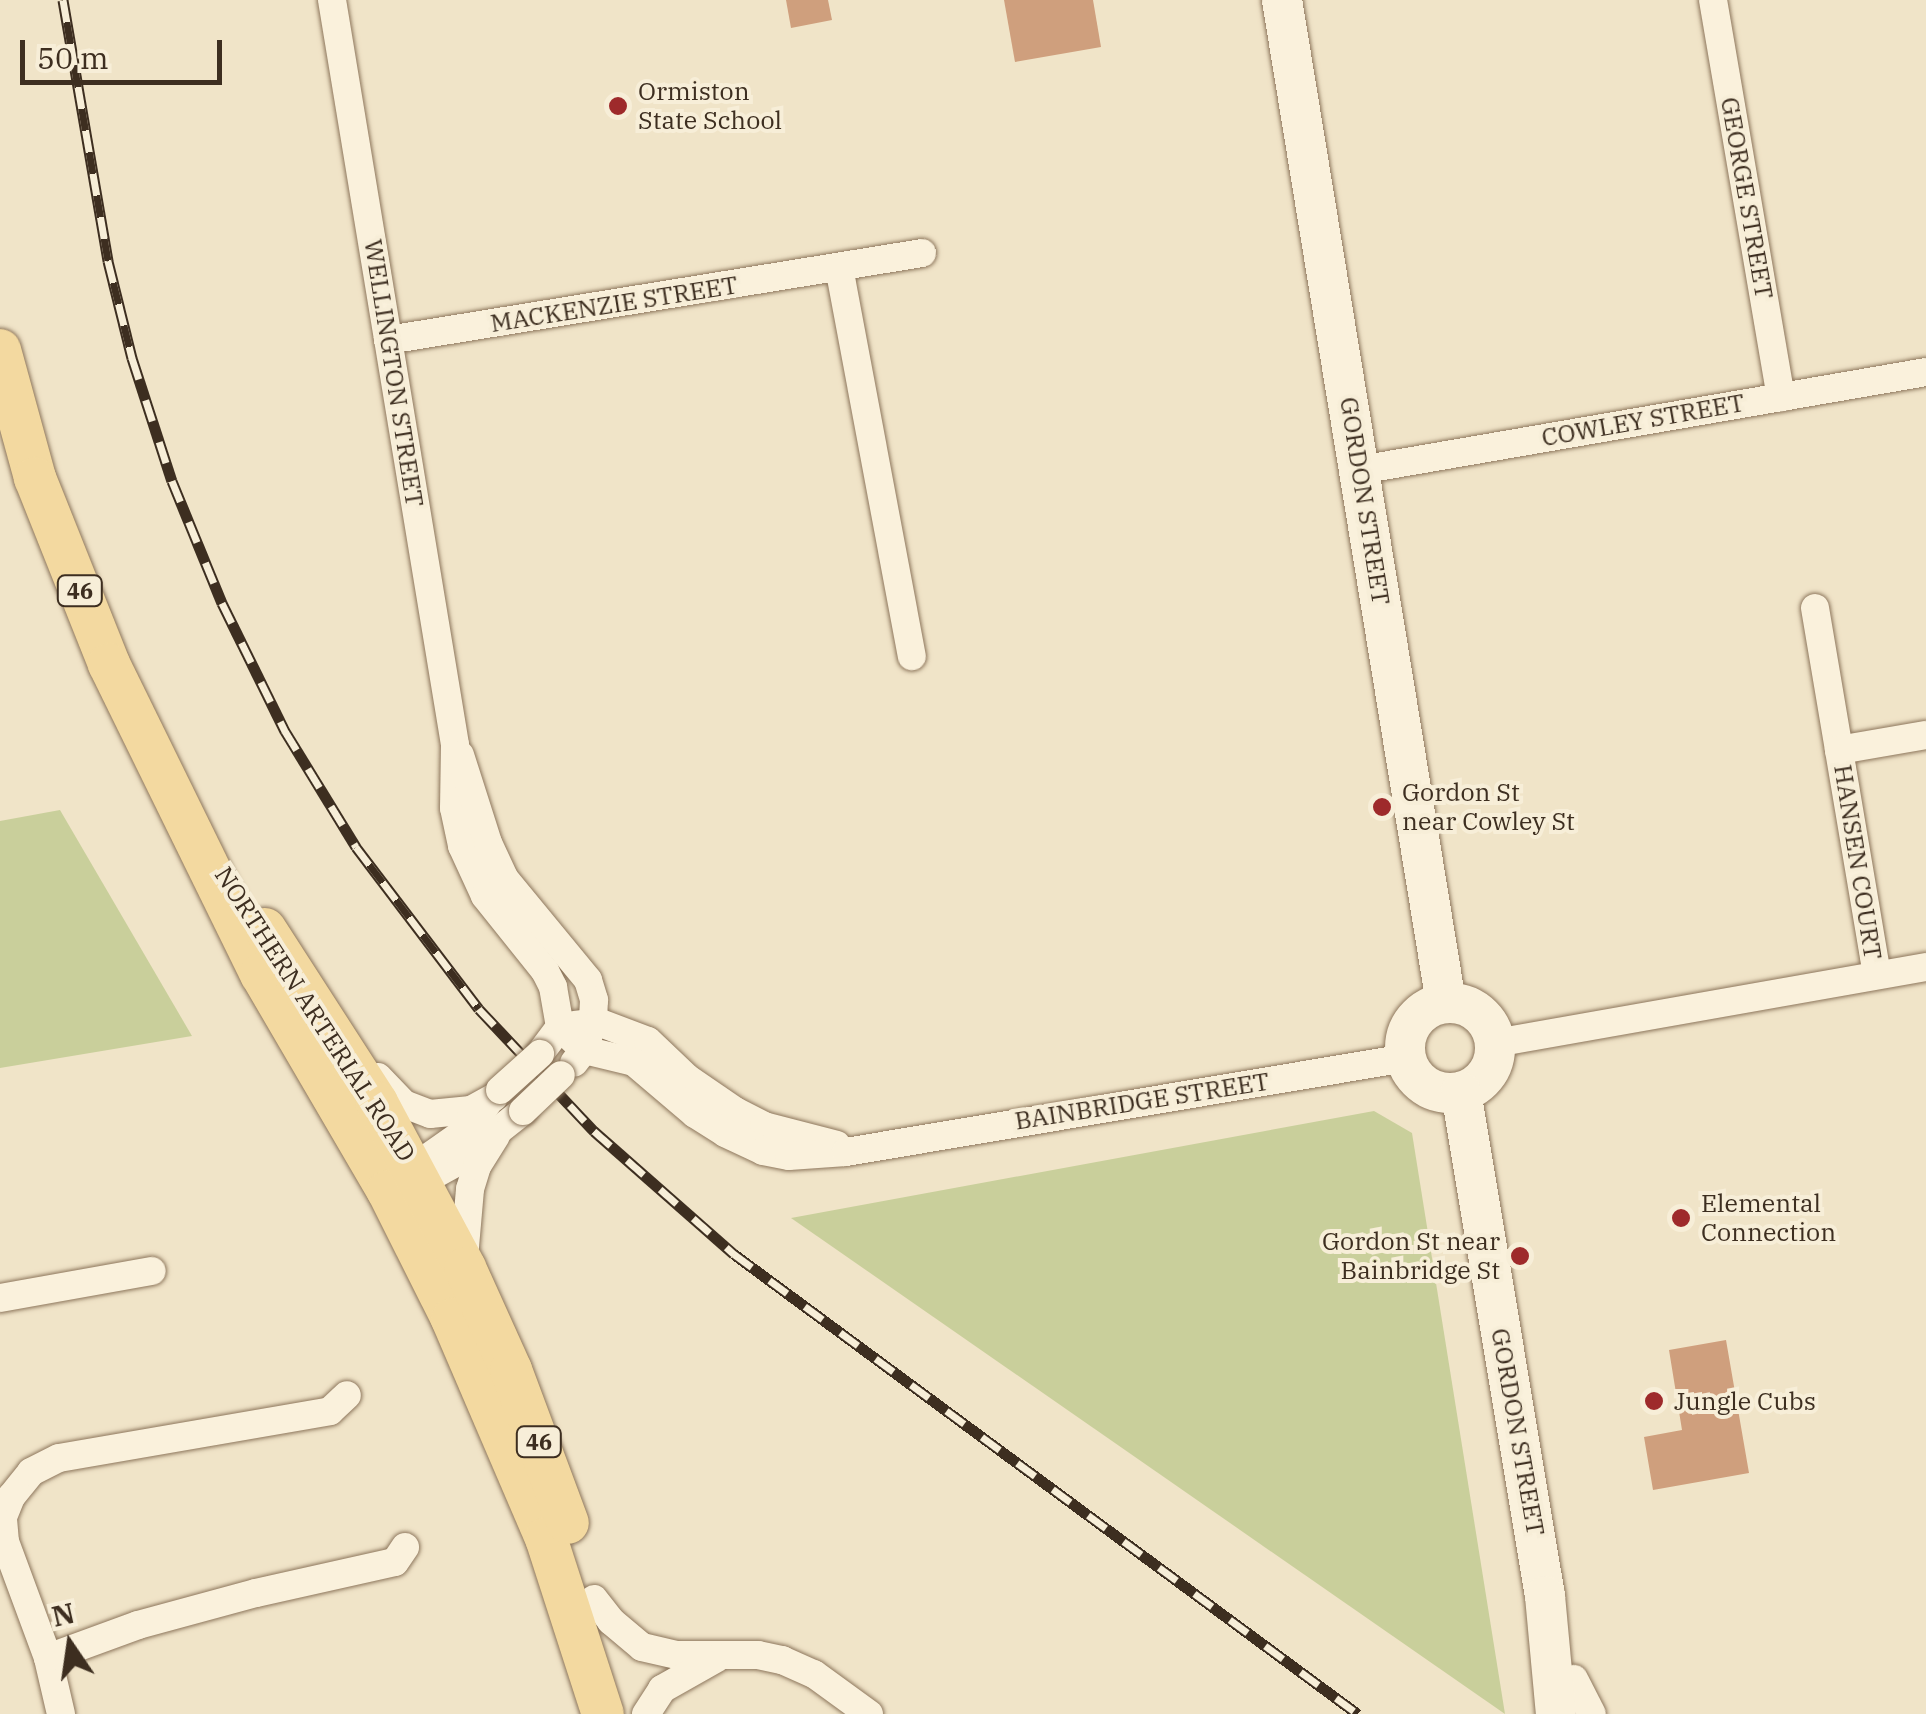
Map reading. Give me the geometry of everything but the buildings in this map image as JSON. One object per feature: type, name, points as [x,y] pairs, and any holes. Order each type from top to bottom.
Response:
[{"type":"main road","name":"NORTHERN ARTERIAL ROAD","points":[[0,350],[36,478],[109,664],[261,974],[408,1180],[465,1268],[526,1408],[594,1599],[628,1714]]},
{"type":"main road","name":"NORTHERN ARTERIAL ROAD","points":[[188,820],[251,907],[408,1180]]},
{"type":"main road","name":"46","points":[[408,1180],[452,1318],[546,1538],[603,1714]]},
{"type":"street","name":"WELLINGTON STREET","points":[[332,0],[454,745],[454,808],[472,875],[501,919],[546,971],[558,1001],[560,1027]]},
{"type":"street","name":"GORDON STREET","points":[[1282,0],[1446,1003]]},
{"type":"street","name":"GEORGE STREET","points":[[1713,0],[1781,396]]},
{"type":"street","name":"MACKENZIE STREET","points":[[388,340],[922,253]]},
{"type":"street","points":[[839,267],[912,656]]},
{"type":"street","name":"COWLEY STREET","points":[[1360,470],[1926,372]]},
{"type":"street","name":"HANSEN COURT","points":[[1815,608],[1877,975]]},
{"type":"street","name":"HANSEN COURT","points":[[1839,750],[1926,735]]},
{"type":"street","name":"WELLINGTON STREET","points":[[408,1180],[496,1136],[562,1076],[584,1050],[593,1022],[594,1000],[588,980],[504,878],[454,745]]},
{"type":"street","points":[[251,907],[394,1097],[416,1110],[448,1114],[471,1110],[497,1094]]},
{"type":"street","points":[[1496,1043],[1926,966]]},
{"type":"street","points":[[1446,1003],[1473,1009],[1492,1030],[1496,1043],[1495,1056],[1483,1079],[1461,1092],[1426,1086],[1406,1058],[1407,1036],[1418,1017],[1446,1003]]},
{"type":"street","points":[[408,1180],[460,1135],[540,1054],[560,1027],[593,1022]]},
{"type":"street","name":"BAINBRIDGE STREET","points":[[593,1022],[648,1041],[709,1095],[764,1126],[809,1140],[878,1147]]},
{"type":"street","points":[[560,1027],[584,1050]]},
{"type":"street","name":"BAINBRIDGE STREET","points":[[584,1050],[616,1054],[634,1062],[695,1114],[763,1150],[808,1156],[1406,1058]]},
{"type":"street","name":"GORDON STREET","points":[[1461,1092],[1545,1596],[1576,1705]]},
{"type":"street","points":[[465,1268],[463,1240],[470,1189],[477,1166],[496,1136]]},
{"type":"street","points":[[0,1298],[152,1272]]},
{"type":"street","points":[[61,1714],[48,1658],[4,1542],[2,1517],[11,1496],[31,1472],[59,1458],[330,1410],[346,1395]]},
{"type":"street","points":[[48,1658],[138,1626],[239,1598],[396,1562],[405,1547]]},
{"type":"street","points":[[594,1599],[610,1622],[642,1647],[676,1655],[758,1655],[795,1664],[869,1714]]},
{"type":"street","points":[[646,1714],[662,1689],[723,1656]]},
{"type":"green space","points":[[60,810],[192,1036],[0,1068],[0,821]]},
{"type":"green space","points":[[1374,1111],[1412,1133],[1505,1714],[791,1218]]},
{"type":"railway","points":[[63,0],[108,261],[132,358],[172,481],[222,603],[285,731],[356,847],[479,1009],[594,1131],[734,1254],[1358,1714]]},
{"type":"place","name":"Ormiston State School","points":[[618,106]]},
{"type":"place","name":"Gordon St near Cowley St","points":[[1382,807]]},
{"type":"place","name":"Elemental Connection","points":[[1681,1218]]},
{"type":"place","name":"Gordon St near Bainbridge St","points":[[1520,1256]]},
{"type":"place","name":"Jungle Cubs","points":[[1654,1401]]}]
